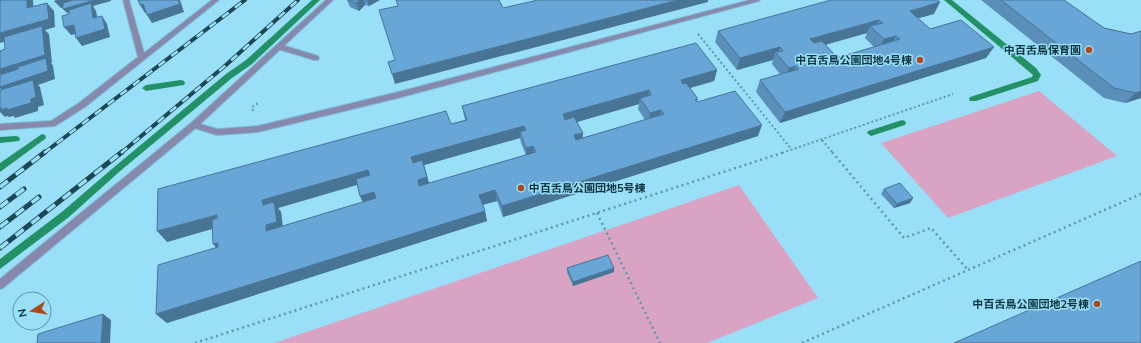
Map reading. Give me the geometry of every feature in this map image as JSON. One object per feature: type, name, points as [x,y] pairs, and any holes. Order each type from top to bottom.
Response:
[{"type":"street","points":[[126,0],[142,58]]},
{"type":"street","points":[[0,127],[52,124],[82,105],[216,0]]},
{"type":"street","points":[[0,285],[194,125],[330,0]]},
{"type":"street","points":[[194,125],[217,132],[258,128],[398,94],[757,0]]},
{"type":"street","points":[[280,47],[316,58]]},
{"type":"path","points":[[687,19],[792,150]]},
{"type":"path","points":[[195,343],[792,150],[953,94]]},
{"type":"path","points":[[822,140],[904,238],[931,228],[968,270]]},
{"type":"path","points":[[802,343],[1141,194]]},
{"type":"path","points":[[597,213],[660,343]]},
{"type":"shaded area","points":[[1039,91],[1117,156],[948,218],[881,143]]},
{"type":"shaded area","points":[[739,185],[818,298],[707,343],[274,343]]},
{"type":"building","points":[[0,0],[27,0],[27,8],[47,3],[49,19],[0,33]]},
{"type":"building","points":[[73,0],[95,0],[63,9],[63,3]]},
{"type":"building","points":[[138,0],[178,0],[180,4],[147,15],[143,4],[140,5]]},
{"type":"building","points":[[348,0],[360,0],[356,3]]},
{"type":"building","points":[[396,0],[499,0],[503,8],[538,0],[678,0],[392,74],[388,62],[395,60],[379,10],[398,6]]},
{"type":"building","name":"中百舌鳥公園団地4号棟","points":[[831,0],[937,0],[940,2],[910,11],[930,29],[961,20],[994,47],[785,112],[760,80],[799,69],[796,66],[789,68],[775,52],[783,51],[780,47],[740,58],[718,31]],"holes":[[[879,20],[883,23],[870,26],[884,39],[896,36],[900,39],[830,60],[826,56],[834,54],[822,41],[814,43],[810,39]]]},
{"type":"building","points":[[1001,0],[1064,0],[1104,28],[1131,34],[1141,31],[1141,91],[1136,93],[1114,88]]},
{"type":"building","points":[[91,3],[93,18],[102,16],[105,29],[76,38],[74,25],[64,27],[62,16],[69,14],[69,10]]},
{"type":"building","points":[[42,26],[45,55],[0,69],[0,51],[5,49],[4,37]]},
{"type":"building","name":"中百舌鳥公園団地5号棟","points":[[696,43],[717,70],[681,80],[683,84],[686,83],[698,99],[695,100],[697,102],[735,91],[762,125],[502,206],[495,190],[479,195],[485,211],[156,314],[158,265],[218,247],[218,243],[213,244],[212,220],[217,218],[217,215],[157,231],[158,189],[446,111],[451,124],[467,120],[462,106]],"holes":[[[649,90],[651,95],[640,98],[650,113],[661,110],[664,114],[576,140],[574,135],[583,133],[574,117],[565,120],[563,114]],[[524,126],[526,130],[520,132],[526,148],[533,146],[536,152],[419,186],[418,180],[427,177],[422,160],[413,163],[411,157]],[[368,170],[370,175],[356,179],[360,196],[374,192],[376,198],[266,231],[266,225],[277,222],[274,202],[263,205],[262,200]]]},
{"type":"building","points":[[46,58],[48,71],[0,87],[0,75],[18,69],[18,67]]},
{"type":"building","points":[[33,80],[36,97],[31,99],[31,103],[7,110],[7,108],[1,110],[0,90]]},
{"type":"building","points":[[900,183],[913,198],[897,204],[884,189]]},
{"type":"building","points":[[608,255],[614,268],[573,282],[567,268]]},
{"type":"building","name":"中百舌鳥公園団地2号棟","points":[[1141,261],[1141,343],[954,343]]},
{"type":"building","points":[[103,314],[101,343],[37,343],[38,334],[52,331],[52,330]]},
{"type":"waterway","points":[[0,265],[66,214],[116,170],[229,76],[249,62],[316,0]]},
{"type":"waterway","points":[[948,0],[1033,70],[1037,75],[1035,79],[973,99]]},
{"type":"waterway","points":[[146,88],[181,83]]},
{"type":"waterway","points":[[871,133],[902,123]]},
{"type":"waterway","points":[[0,168],[42,137]]},
{"type":"waterway","points":[[0,140],[16,139]]},
{"type":"railway","points":[[44,153],[245,0]]},
{"type":"railway","points":[[121,153],[226,65],[298,0]]},
{"type":"railway","points":[[0,187],[45,152]]},
{"type":"railway","points":[[0,248],[122,152]]},
{"type":"railway","points":[[0,207],[24,189]]},
{"type":"railway","points":[[0,227],[39,197]]},
{"type":"place","name":"中百舌鳥保育園","points":[[1089,50]]},
{"type":"place","name":"中百舌鳥公園団地4号棟","points":[[920,60]]},
{"type":"place","name":"中百舌鳥公園団地5号棟","points":[[521,188]]},
{"type":"place","name":"中百舌鳥公園団地2号棟","points":[[1097,304]]}]
